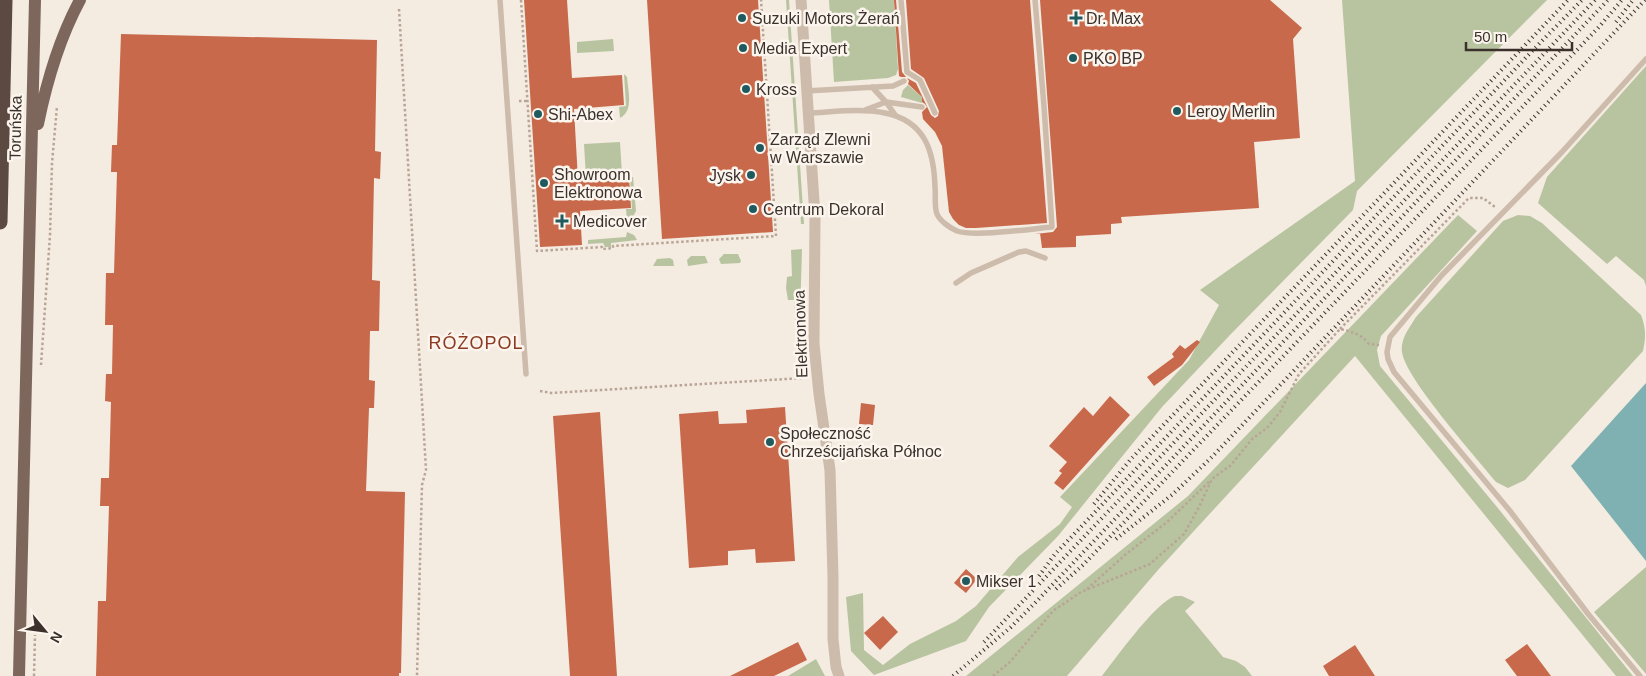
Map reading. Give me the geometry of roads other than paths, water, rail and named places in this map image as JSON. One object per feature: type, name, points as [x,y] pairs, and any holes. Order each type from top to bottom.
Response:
[{"type":"highway","name":"Toruńska","points":[[0,222],[5,0]]},
{"type":"main road","name":"Toruńska","points":[[19,676],[35,0]]},
{"type":"main road","points":[[31,188],[37,128],[46,86],[60,43],[80,0]]},
{"type":"street","name":"Elektronowa","points":[[801,0],[815,217],[814,344],[830,470],[834,577],[833,639],[838,672]]},
{"type":"lane","points":[[500,0],[526,374]]},
{"type":"lane","points":[[901,0],[907,72],[920,80],[935,113]]},
{"type":"lane","points":[[808,112],[884,112],[896,116],[918,131],[926,140],[931,152],[937,214],[944,223],[958,232],[985,233],[1052,227],[1035,0]]},
{"type":"lane","points":[[1640,676],[1589,616],[1510,511],[1394,372],[1388,359],[1388,345],[1390,337],[1441,276],[1562,152],[1646,59]]},
{"type":"lane","points":[[806,91],[893,86],[904,80]]},
{"type":"lane","points":[[872,88],[886,102],[896,116]]},
{"type":"lane","points":[[861,111],[886,102],[922,107]]},
{"type":"lane","points":[[956,283],[971,273],[1019,252],[1026,251],[1045,258]]},
{"type":"water","points":[[1646,383],[1646,561],[1571,466]]},
{"type":"railway","points":[[1094,504],[1131,459],[1568,0]]},
{"type":"railway","points":[[1039,576],[1055,554],[1582,0]]},
{"type":"railway","points":[[984,642],[1595,0]]},
{"type":"railway","points":[[953,676],[1011,627],[1034,604],[1608,0]]},
{"type":"railway","points":[[1056,589],[1083,565],[1598,28],[1622,0]]},
{"type":"railway","points":[[1616,22],[1633,0]]},
{"type":"railway","points":[[1116,539],[1173,494],[1211,458],[1645,0]]},
{"type":"place","name":"Suzuki Motors Żerań","points":[[742,18]]},
{"type":"place","name":"Dr. Max","points":[[1076,18]]},
{"type":"place","name":"Media Expert","points":[[743,48]]},
{"type":"place","name":"PKO BP","points":[[1073,58]]},
{"type":"place","name":"Kross","points":[[746,89]]},
{"type":"place","name":"Leroy Merlin","points":[[1177,111]]},
{"type":"place","name":"Shi-Abex","points":[[538,114]]},
{"type":"place","name":"Zarząd Zlewni w Warszawie","points":[[760,148]]},
{"type":"place","name":"Jysk","points":[[751,175]]},
{"type":"place","name":"Showroom Elektronowa","points":[[544,183]]},
{"type":"place","name":"Centrum Dekoral","points":[[753,209]]},
{"type":"place","name":"Medicover","points":[[562,221]]},
{"type":"place","name":"Społeczność Chrześcijańska Północ","points":[[770,442]]},
{"type":"place","name":"Mikser 1","points":[[966,581]]},
{"type":"district","name":"RÓŻOPOL","points":[[476,343]]}]
